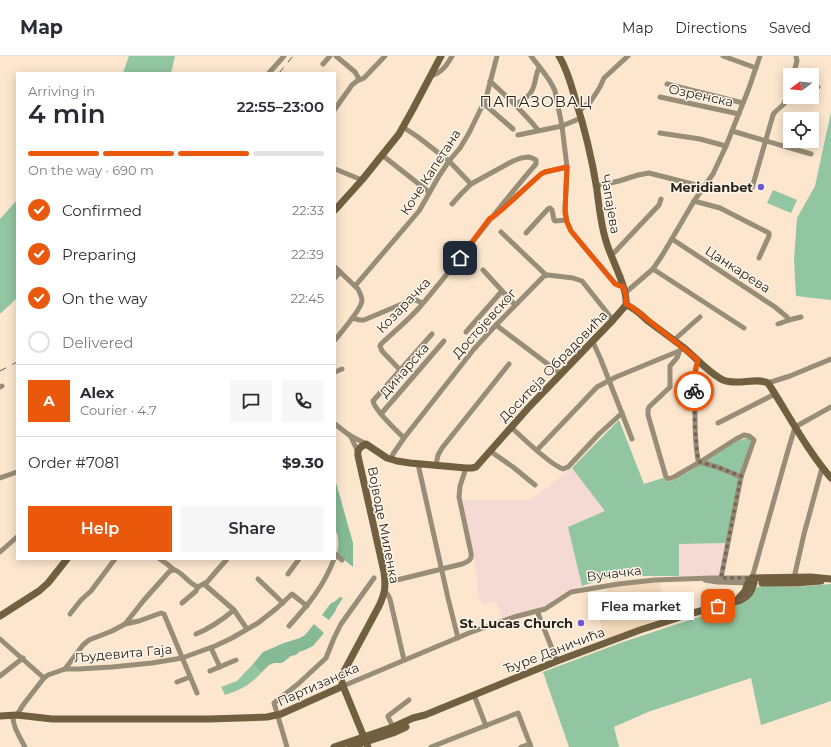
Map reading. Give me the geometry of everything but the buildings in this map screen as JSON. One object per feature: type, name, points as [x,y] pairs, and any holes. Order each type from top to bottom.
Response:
[{"type":"street","points":[[270,72],[284,56]]},
{"type":"street","points":[[323,64],[330,56]]},
{"type":"street","points":[[336,56],[355,72],[359,79]]},
{"type":"street","points":[[337,101],[359,79],[364,78],[385,56]]},
{"type":"street","points":[[336,209],[362,180],[403,127],[441,56]]},
{"type":"street","points":[[430,76],[438,74],[452,56]]},
{"type":"street","name":"Коче Капетана","points":[[355,286],[414,218],[449,161],[460,148],[486,98],[497,56]]},
{"type":"street","points":[[531,56],[553,86],[562,126],[567,167],[565,208],[566,220],[571,231],[590,255],[615,284],[624,290],[626,304],[674,340],[681,349],[726,381],[762,381],[768,383],[796,374],[831,359]]},
{"type":"street","name":"Чапајева","points":[[559,56],[566,71],[580,114],[588,143],[603,231],[624,290]]},
{"type":"street","points":[[618,56],[623,61]]},
{"type":"street","points":[[518,134],[562,126],[580,114],[591,101],[604,78],[628,56]]},
{"type":"street","points":[[723,56],[756,68]]},
{"type":"street","points":[[624,290],[653,269],[717,166],[739,114],[760,56]]},
{"type":"street","points":[[795,68],[797,61],[796,56]]},
{"type":"street","points":[[516,104],[531,93],[539,68]]},
{"type":"street","points":[[490,81],[516,104],[538,130]]},
{"type":"street","points":[[667,84],[743,103]]},
{"type":"street","name":"Озренска","points":[[660,97],[739,114]]},
{"type":"street","points":[[483,103],[514,129]]},
{"type":"street","points":[[752,188],[773,115],[784,104]]},
{"type":"street","points":[[403,127],[449,161],[472,184],[452,204]]},
{"type":"street","points":[[732,131],[811,154]]},
{"type":"street","points":[[660,133],[700,139],[726,146]]},
{"type":"street","points":[[382,155],[429,192]]},
{"type":"street","name":"Козарачка","points":[[400,370],[382,351],[380,346],[381,344],[413,314],[445,277],[490,218],[525,177],[536,160],[528,157],[513,161],[472,184]]},
{"type":"street","points":[[490,218],[505,207],[541,174],[567,167]]},
{"type":"street","points":[[336,169],[362,180]]},
{"type":"street","points":[[596,186],[649,173],[704,187]]},
{"type":"street","points":[[611,256],[659,205],[661,198]]},
{"type":"street","points":[[694,201],[720,208],[768,233],[758,258]]},
{"type":"street","points":[[526,232],[548,208],[552,210],[555,221],[566,220]]},
{"type":"street","points":[[501,232],[546,275],[573,278],[582,281],[613,320]]},
{"type":"street","name":"Цанкарева","points":[[672,239],[775,307],[789,320]]},
{"type":"street","points":[[336,268],[355,286],[360,293],[362,301],[352,318],[336,339]]},
{"type":"street","points":[[653,269],[744,328]]},
{"type":"street","points":[[483,270],[515,305]]},
{"type":"street","points":[[336,277],[340,272]]},
{"type":"street","name":"Достојевског","points":[[391,459],[404,438],[454,374],[496,325],[542,277],[546,275]]},
{"type":"street","points":[[466,332],[502,291]]},
{"type":"street","points":[[352,318],[364,320],[409,300],[416,300],[422,303]]},
{"type":"street","name":"Доситеја Обрадовића","points":[[466,468],[476,467],[511,427],[593,342],[626,304]]},
{"type":"street","points":[[674,340],[700,317]]},
{"type":"street","points":[[778,324],[801,317]]},
{"type":"street","points":[[496,325],[561,374]]},
{"type":"street","points":[[404,438],[374,406],[373,401],[432,334]]},
{"type":"street","name":"Динарска","points":[[381,414],[444,341]]},
{"type":"street","points":[[593,342],[610,381],[632,439]]},
{"type":"street","points":[[537,450],[597,388],[616,377],[681,349]]},
{"type":"street","points":[[681,349],[678,358],[670,366],[670,387],[649,407],[648,410],[648,415],[666,477],[668,479],[674,477],[736,439],[749,436],[754,440],[741,476],[721,578]]},
{"type":"street","points":[[698,360],[694,383],[698,460],[741,476]]},
{"type":"street","points":[[436,465],[438,455],[442,448],[509,364]]},
{"type":"street","points":[[336,372],[342,369]]},
{"type":"street","points":[[768,383],[809,450],[831,478]]},
{"type":"street","points":[[718,423],[775,394]]},
{"type":"street","points":[[751,582],[795,427],[831,407]]},
{"type":"street","points":[[511,427],[560,468],[565,469],[622,413]]},
{"type":"street","points":[[336,425],[350,435],[391,459],[418,464],[466,468],[460,486],[459,497],[472,558],[467,562],[385,582]]},
{"type":"street","points":[[350,435],[358,452]]},
{"type":"street","name":"Војводе Миленка","points":[[366,444],[361,446],[358,452],[385,582],[385,592],[390,599],[404,660]]},
{"type":"street","points":[[490,451],[535,485]]},
{"type":"street","points":[[418,464],[458,638]]},
{"type":"street","points":[[794,578],[822,468]]},
{"type":"street","points":[[0,478],[16,472]]},
{"type":"street","points":[[0,552],[16,539]]},
{"type":"street","points":[[336,557],[342,560]]},
{"type":"street","points":[[0,616],[39,591],[67,560]]},
{"type":"street","points":[[70,614],[91,591],[114,560]]},
{"type":"street","points":[[161,560],[198,587]]},
{"type":"street","points":[[182,603],[196,591],[198,587],[204,584],[218,571],[226,560]]},
{"type":"street","points":[[288,574],[298,560]]},
{"type":"street","points":[[289,626],[318,591],[333,560]]},
{"type":"street","points":[[125,624],[169,572],[174,570]]},
{"type":"street","points":[[287,747],[274,703],[298,684],[326,658],[341,624],[374,578]]},
{"type":"street","name":"Вучачка","points":[[537,611],[545,609],[561,597],[571,592],[618,584],[705,578],[721,578],[751,582],[794,578],[831,579]]},
{"type":"street","points":[[258,579],[283,603]]},
{"type":"street","name":"Вучачка","points":[[700,579],[717,582],[796,583],[817,582],[831,579]]},
{"type":"street","name":"Ђуре Даничића","points":[[334,747],[366,742],[413,718],[425,715],[557,661],[640,630],[736,600],[741,600],[747,596],[752,589],[751,582]]},
{"type":"street","points":[[204,584],[234,610],[247,629]]},
{"type":"street","points":[[366,742],[341,679],[385,592]]},
{"type":"street","name":"Људевита Гаја","points":[[65,669],[112,667],[182,658],[227,641],[258,623],[293,594],[307,606]]},
{"type":"street","points":[[196,634],[217,624],[234,610]]},
{"type":"street","points":[[537,611],[557,661]]},
{"type":"street","name":"Партизанска","points":[[0,716],[15,715],[52,719],[209,719],[277,716],[343,686],[458,638],[514,617],[537,611]]},
{"type":"street","points":[[25,747],[14,724],[13,719],[15,715],[44,678],[65,669],[85,642],[125,624],[139,621],[161,613],[164,614],[182,658]]},
{"type":"street","points":[[0,639],[44,678]]},
{"type":"street","points":[[211,648],[220,667]]},
{"type":"street","points":[[0,676],[23,658]]},
{"type":"street","name":"Људевита Гаја","points":[[182,658],[196,694]]},
{"type":"street","points":[[210,671],[236,660]]},
{"type":"street","points":[[177,682],[190,677]]},
{"type":"street","points":[[474,695],[486,726]]},
{"type":"street","points":[[393,727],[388,716],[409,700]]},
{"type":"street","points":[[431,747],[518,713],[531,745],[521,747]]},
{"type":"street","name":"Ђуре Даничића","points":[[350,747],[397,731],[417,721],[425,715]]},
{"type":"shaded area","points":[[572,468],[605,511],[568,527],[582,586],[572,588],[542,607],[502,618],[496,601],[484,605],[479,599],[474,558],[463,500],[531,500]]},
{"type":"shaded area","points":[[726,543],[721,577],[679,576],[679,544]]},
{"type":"shaded area","points":[[660,582],[665,617],[605,639],[592,594],[605,592],[609,588],[618,586]]},
{"type":"green space","points":[[129,56],[175,56],[171,72],[123,72]]},
{"type":"green space","points":[[831,112],[831,300],[796,296],[794,260],[797,218],[815,186]]},
{"type":"green space","points":[[773,190],[797,200],[791,213],[767,203]]},
{"type":"green space","points":[[16,201],[16,299],[0,314],[0,219]]},
{"type":"green space","points":[[619,420],[644,484],[663,478],[668,482],[676,479],[737,441],[749,438],[751,441],[726,543],[679,544],[679,576],[617,576],[609,577],[582,586],[568,527],[605,511],[572,468]]},
{"type":"green space","points":[[336,483],[353,543],[353,567],[337,553]]},
{"type":"green space","points":[[831,584],[831,701],[761,725],[751,678],[648,712],[614,727],[619,747],[569,747],[543,672],[623,642],[747,601],[757,587],[795,587]]},
{"type":"green space","points":[[340,597],[343,598],[329,620],[322,615],[331,603]]},
{"type":"green space","points":[[314,624],[324,633],[313,646],[291,656],[282,663],[274,663],[269,665],[261,673],[253,664],[263,652],[300,638],[305,635]]},
{"type":"green space","points":[[253,664],[261,673],[245,687],[225,695],[221,687],[237,681]]},
{"type":"railway","points":[[280,72],[293,56]]},
{"type":"railway","points":[[0,371],[16,363]]},
{"type":"way so far","points":[[694,391],[698,460],[741,476],[721,578],[752,578],[754,583],[750,593],[745,598],[718,606]]},
{"type":"place","name":"Meridianbet","points":[[761,187]]},
{"type":"place","name":"Flea market","points":[[718,606]]},
{"type":"place","name":"St. Lucas Church","points":[[581,623]]},
{"type":"district","name":"ПАПАЗОВАЦ","points":[[536,101]]},
{"type":"route","points":[[460,258],[490,218],[534,182],[541,174],[567,167],[565,213],[571,231],[615,284],[623,286],[627,300],[626,304],[632,307],[698,360],[694,391]]}]
